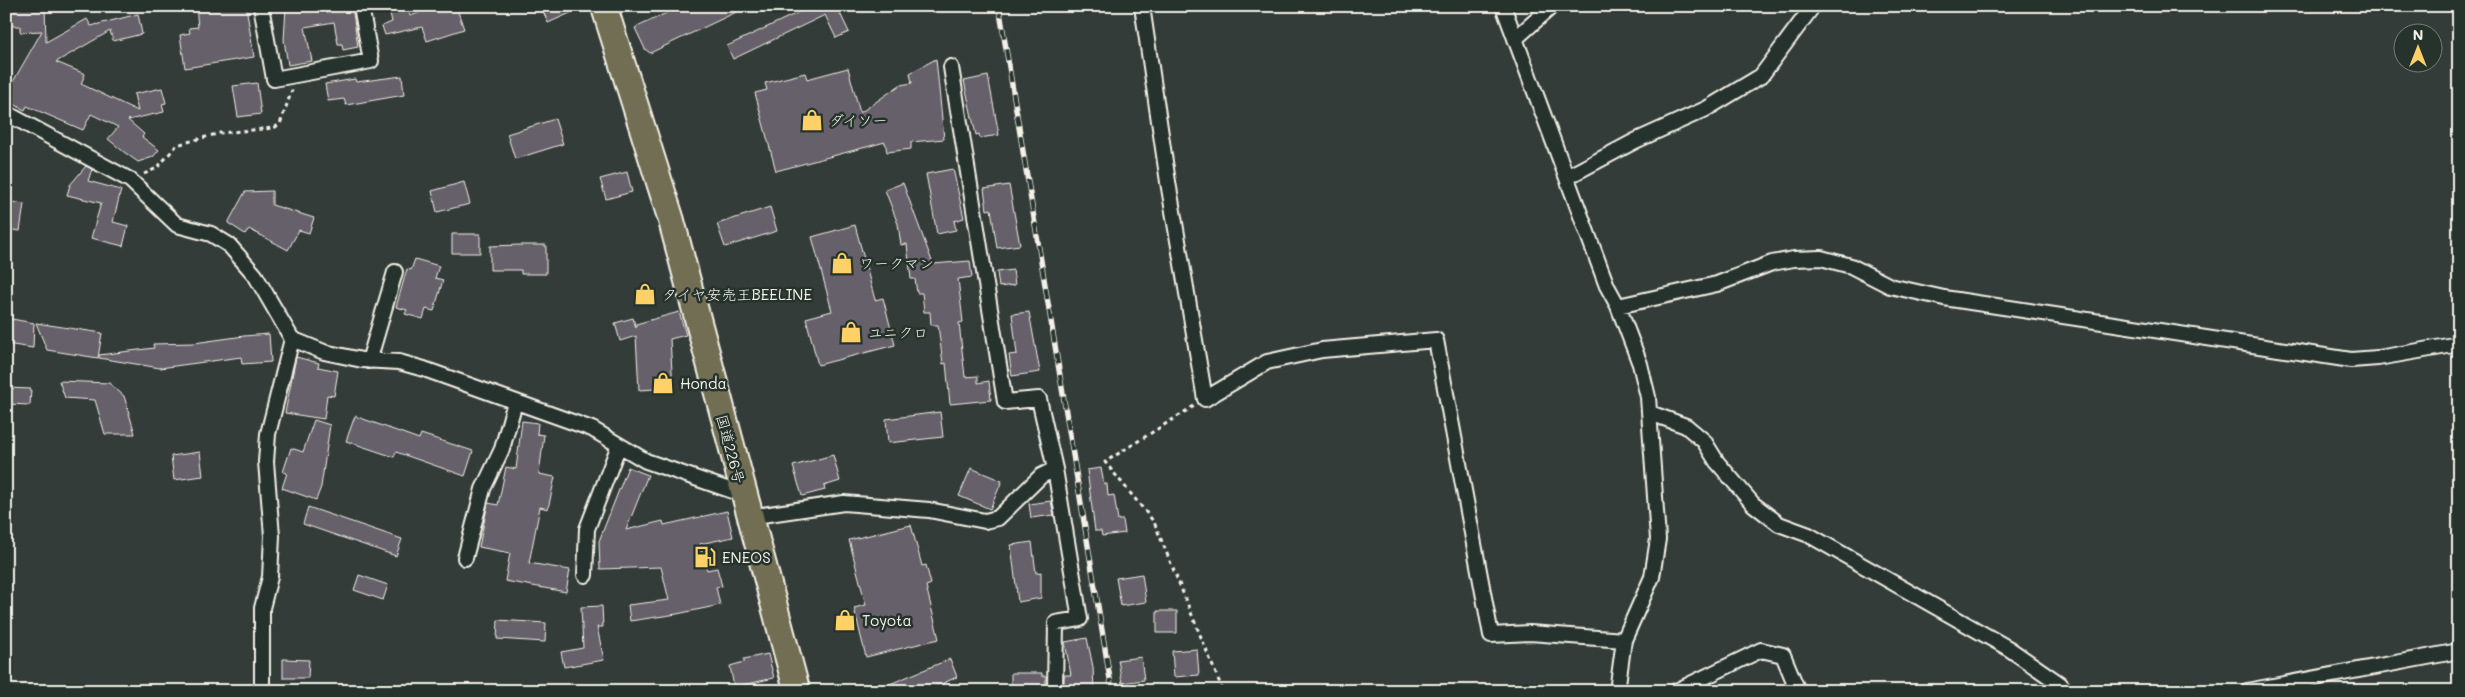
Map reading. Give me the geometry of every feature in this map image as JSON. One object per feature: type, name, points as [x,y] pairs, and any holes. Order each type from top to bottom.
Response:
[{"type":"highway","name":"国道226号","points":[[604,6],[671,219],[797,691]]},
{"type":"street","points":[[261,6],[274,79],[371,61],[361,6]]},
{"type":"street","points":[[1142,6],[1168,182],[1205,399],[1267,362],[1322,350],[1436,340],[1491,635],[1530,633],[1624,640]]},
{"type":"street","points":[[1503,6],[1607,286],[1618,306],[1640,364],[1650,413],[1658,539],[1652,577],[1624,640],[1617,691]]},
{"type":"street","points":[[1515,39],[1552,6]]},
{"type":"street","points":[[1567,177],[1635,141],[1706,109],[1761,76],[1813,6]]},
{"type":"street","points":[[951,67],[1005,402],[1039,399],[1055,469],[1080,619],[1056,623],[1055,691]]},
{"type":"street","points":[[6,113],[130,180],[177,225],[211,234],[229,245],[254,275],[292,339],[324,352],[369,360],[399,362],[592,430],[646,461],[747,506],[844,503],[929,510],[985,521],[998,518],[1041,476],[1055,469]]},
{"type":"street","points":[[1618,306],[1717,284],[1772,263],[1794,259],[1821,258],[1850,266],[1890,286],[1944,298],[2345,359],[2378,358],[2459,344]]},
{"type":"street","points":[[369,360],[395,272]]},
{"type":"street","points":[[262,691],[262,608],[270,577],[272,536],[266,462],[268,434],[292,339]]},
{"type":"street","points":[[465,558],[482,489],[502,449],[515,402]]},
{"type":"street","points":[[1650,413],[1686,426],[1704,440],[1717,462],[1753,504],[1779,524],[1809,535],[2008,648],[2060,684],[2066,691]]},
{"type":"street","points":[[585,575],[587,530],[619,445]]},
{"type":"street","points":[[1676,691],[1761,650],[1783,655],[1798,691]]},
{"type":"street","points":[[2247,691],[2459,651]]},
{"type":"path","points":[[130,180],[157,168],[177,146],[220,133],[274,128],[280,124],[298,75]]},
{"type":"path","points":[[1205,399],[1105,462],[1154,522],[1223,691]]},
{"type":"building","points":[[196,6],[246,6],[254,57],[185,68],[180,35],[190,33],[189,28],[198,27]]},
{"type":"building","points":[[352,6],[358,47],[343,50],[342,44],[338,44],[334,22],[305,27],[312,61],[288,65],[284,40],[286,7]]},
{"type":"building","points":[[439,6],[456,6],[464,29],[427,41],[422,27],[385,35],[382,26],[392,22],[390,13],[408,9],[410,16]]},
{"type":"building","points":[[541,6],[586,6],[548,23]]},
{"type":"building","points":[[681,6],[749,6],[650,53],[645,49],[635,28]]},
{"type":"building","points":[[812,6],[845,6],[838,9],[849,32],[836,38],[825,15],[733,59],[727,46]]},
{"type":"building","points":[[13,7],[45,7],[46,42],[87,19],[91,26],[138,14],[142,34],[113,41],[110,31],[56,62],[85,74],[81,84],[138,111],[134,94],[162,88],[166,103],[162,104],[164,112],[128,120],[144,134],[142,137],[159,150],[153,157],[138,162],[108,139],[118,127],[91,114],[83,130],[27,106],[25,110],[6,100],[6,94],[42,31],[20,32],[20,26],[6,26]]},
{"type":"building","name":"ダイソー","points":[[936,59],[944,139],[911,142],[911,149],[887,152],[885,142],[776,171],[755,93],[767,90],[765,83],[805,73],[807,79],[848,68],[860,113],[900,85],[912,83],[910,73]]},
{"type":"building","points":[[402,76],[404,95],[346,105],[344,99],[328,101],[325,84],[355,79],[356,82]]},
{"type":"building","points":[[988,76],[999,135],[980,138],[979,134],[976,135],[964,81]]},
{"type":"building","points":[[257,83],[261,114],[238,117],[233,86]]},
{"type":"building","points":[[555,119],[563,144],[515,159],[507,134]]},
{"type":"building","points":[[86,166],[92,169],[88,181],[121,190],[113,222],[128,226],[123,246],[91,238],[101,203],[67,195],[70,185]]},
{"type":"building","points":[[953,169],[964,218],[954,221],[956,230],[937,234],[926,174]]},
{"type":"building","points":[[627,172],[632,192],[606,199],[600,179]]},
{"type":"building","points":[[464,182],[470,204],[437,212],[432,191]]},
{"type":"building","points":[[903,183],[933,264],[970,261],[972,277],[958,279],[963,322],[959,323],[965,377],[978,376],[978,383],[989,381],[991,400],[950,404],[946,363],[943,364],[938,325],[931,325],[930,312],[924,312],[922,293],[917,293],[915,279],[911,279],[907,244],[901,245],[898,224],[885,190]]},
{"type":"building","points":[[1009,185],[1020,245],[997,248],[991,209],[987,210],[984,189]]},
{"type":"building","points":[[272,191],[272,205],[314,218],[309,233],[299,230],[288,250],[249,229],[245,234],[228,223],[245,192]]},
{"type":"building","points":[[6,201],[24,204],[20,231],[6,229]]},
{"type":"building","points":[[770,207],[777,231],[725,247],[717,224]]},
{"type":"building","points":[[855,225],[875,300],[883,298],[895,345],[818,365],[806,318],[832,311],[812,237]]},
{"type":"building","points":[[452,234],[480,234],[480,253],[452,253]]},
{"type":"building","points":[[546,245],[546,274],[521,274],[521,270],[490,270],[490,246]]},
{"type":"building","points":[[415,259],[439,266],[435,278],[443,280],[434,311],[426,309],[423,319],[405,314],[407,310],[396,307],[407,269],[411,270]]},
{"type":"building","points":[[1013,270],[1015,285],[999,287],[997,272]]},
{"type":"building","points":[[679,312],[686,335],[670,339],[673,388],[639,390],[636,336],[620,341],[615,323],[633,318],[636,328],[636,324]]},
{"type":"building","points":[[1029,312],[1040,372],[1012,376],[1009,355],[1017,354],[1012,314]]},
{"type":"building","points":[[6,318],[34,323],[33,348],[6,344]]},
{"type":"building","points":[[36,323],[102,333],[98,358],[47,350]]},
{"type":"building","points":[[269,334],[271,362],[242,364],[241,357],[160,368],[99,358],[99,355],[154,348],[153,344],[194,343]]},
{"type":"building","points":[[296,357],[319,363],[318,367],[338,371],[334,396],[327,395],[324,419],[285,413]]},
{"type":"building","points":[[59,381],[109,383],[124,396],[135,434],[105,434],[95,400],[65,398]]},
{"type":"building","points":[[7,388],[31,389],[30,405],[6,404]]},
{"type":"building","points":[[940,412],[943,437],[888,443],[886,419]]},
{"type":"building","points":[[355,416],[419,439],[421,434],[473,451],[465,476],[396,452],[394,457],[346,441]]},
{"type":"building","points":[[314,420],[330,425],[321,487],[316,500],[282,488],[287,473],[283,472],[291,448],[303,452]]},
{"type":"building","points":[[522,421],[538,423],[537,434],[544,435],[539,474],[555,477],[548,509],[540,507],[529,563],[570,570],[566,592],[505,581],[510,553],[479,547],[488,503],[498,505],[506,467],[516,469]]},
{"type":"building","points":[[200,452],[203,476],[174,480],[171,456]]},
{"type":"building","points":[[833,455],[840,481],[824,486],[825,490],[802,496],[793,466]]},
{"type":"building","points":[[628,467],[648,475],[626,530],[663,521],[664,525],[727,511],[733,537],[700,544],[707,570],[717,568],[722,586],[716,587],[720,605],[630,621],[628,605],[669,600],[661,567],[600,569],[599,541]]},
{"type":"building","points":[[971,468],[1002,481],[990,509],[959,496]]},
{"type":"building","points":[[1101,468],[1104,484],[1107,484],[1108,496],[1114,495],[1118,520],[1123,520],[1125,533],[1102,536],[1101,531],[1095,531],[1087,470]]},
{"type":"building","points":[[1051,501],[1054,515],[1031,518],[1029,504]]},
{"type":"building","points":[[308,507],[402,539],[396,556],[303,524]]},
{"type":"building","points":[[911,525],[922,566],[926,565],[931,584],[926,586],[939,639],[866,657],[854,608],[866,605],[849,540]]},
{"type":"building","points":[[1032,542],[1036,573],[1041,572],[1041,598],[1018,602],[1011,545]]},
{"type":"building","points":[[1142,574],[1146,602],[1121,606],[1116,578]]},
{"type":"building","points":[[359,575],[388,585],[383,600],[354,590]]},
{"type":"building","points":[[602,606],[603,627],[597,627],[604,660],[564,667],[561,652],[583,648],[581,607]]},
{"type":"building","points":[[1157,611],[1177,611],[1177,633],[1157,633]]},
{"type":"building","points":[[498,620],[546,623],[545,642],[497,639]]},
{"type":"building","points":[[1087,638],[1093,667],[1094,691],[1064,691],[1064,675],[1071,675],[1065,642]]},
{"type":"building","points":[[1197,649],[1199,675],[1174,677],[1172,651]]},
{"type":"building","points":[[768,654],[774,678],[734,687],[730,666],[744,662],[744,659]]},
{"type":"building","points":[[1141,657],[1144,680],[1122,683],[1118,660]]},
{"type":"building","points":[[283,659],[309,660],[308,678],[283,678]]},
{"type":"building","points":[[950,659],[957,677],[925,691],[873,691]]},
{"type":"building","points":[[1011,673],[1042,673],[1042,676],[1046,676],[1046,691],[1011,691]]},
{"type":"railway","points":[[999,6],[1112,691]]},
{"type":"place","name":"ダイソー","points":[[812,120]]},
{"type":"place","name":"ワークマン","points":[[842,263]]},
{"type":"place","name":"タイヤ安売王BEELINE","points":[[645,294]]},
{"type":"place","name":"ユニクロ","points":[[851,332]]},
{"type":"place","name":"Honda","points":[[663,383]]},
{"type":"place","name":"ENEOS","points":[[705,557]]},
{"type":"place","name":"Toyota","points":[[845,620]]}]
